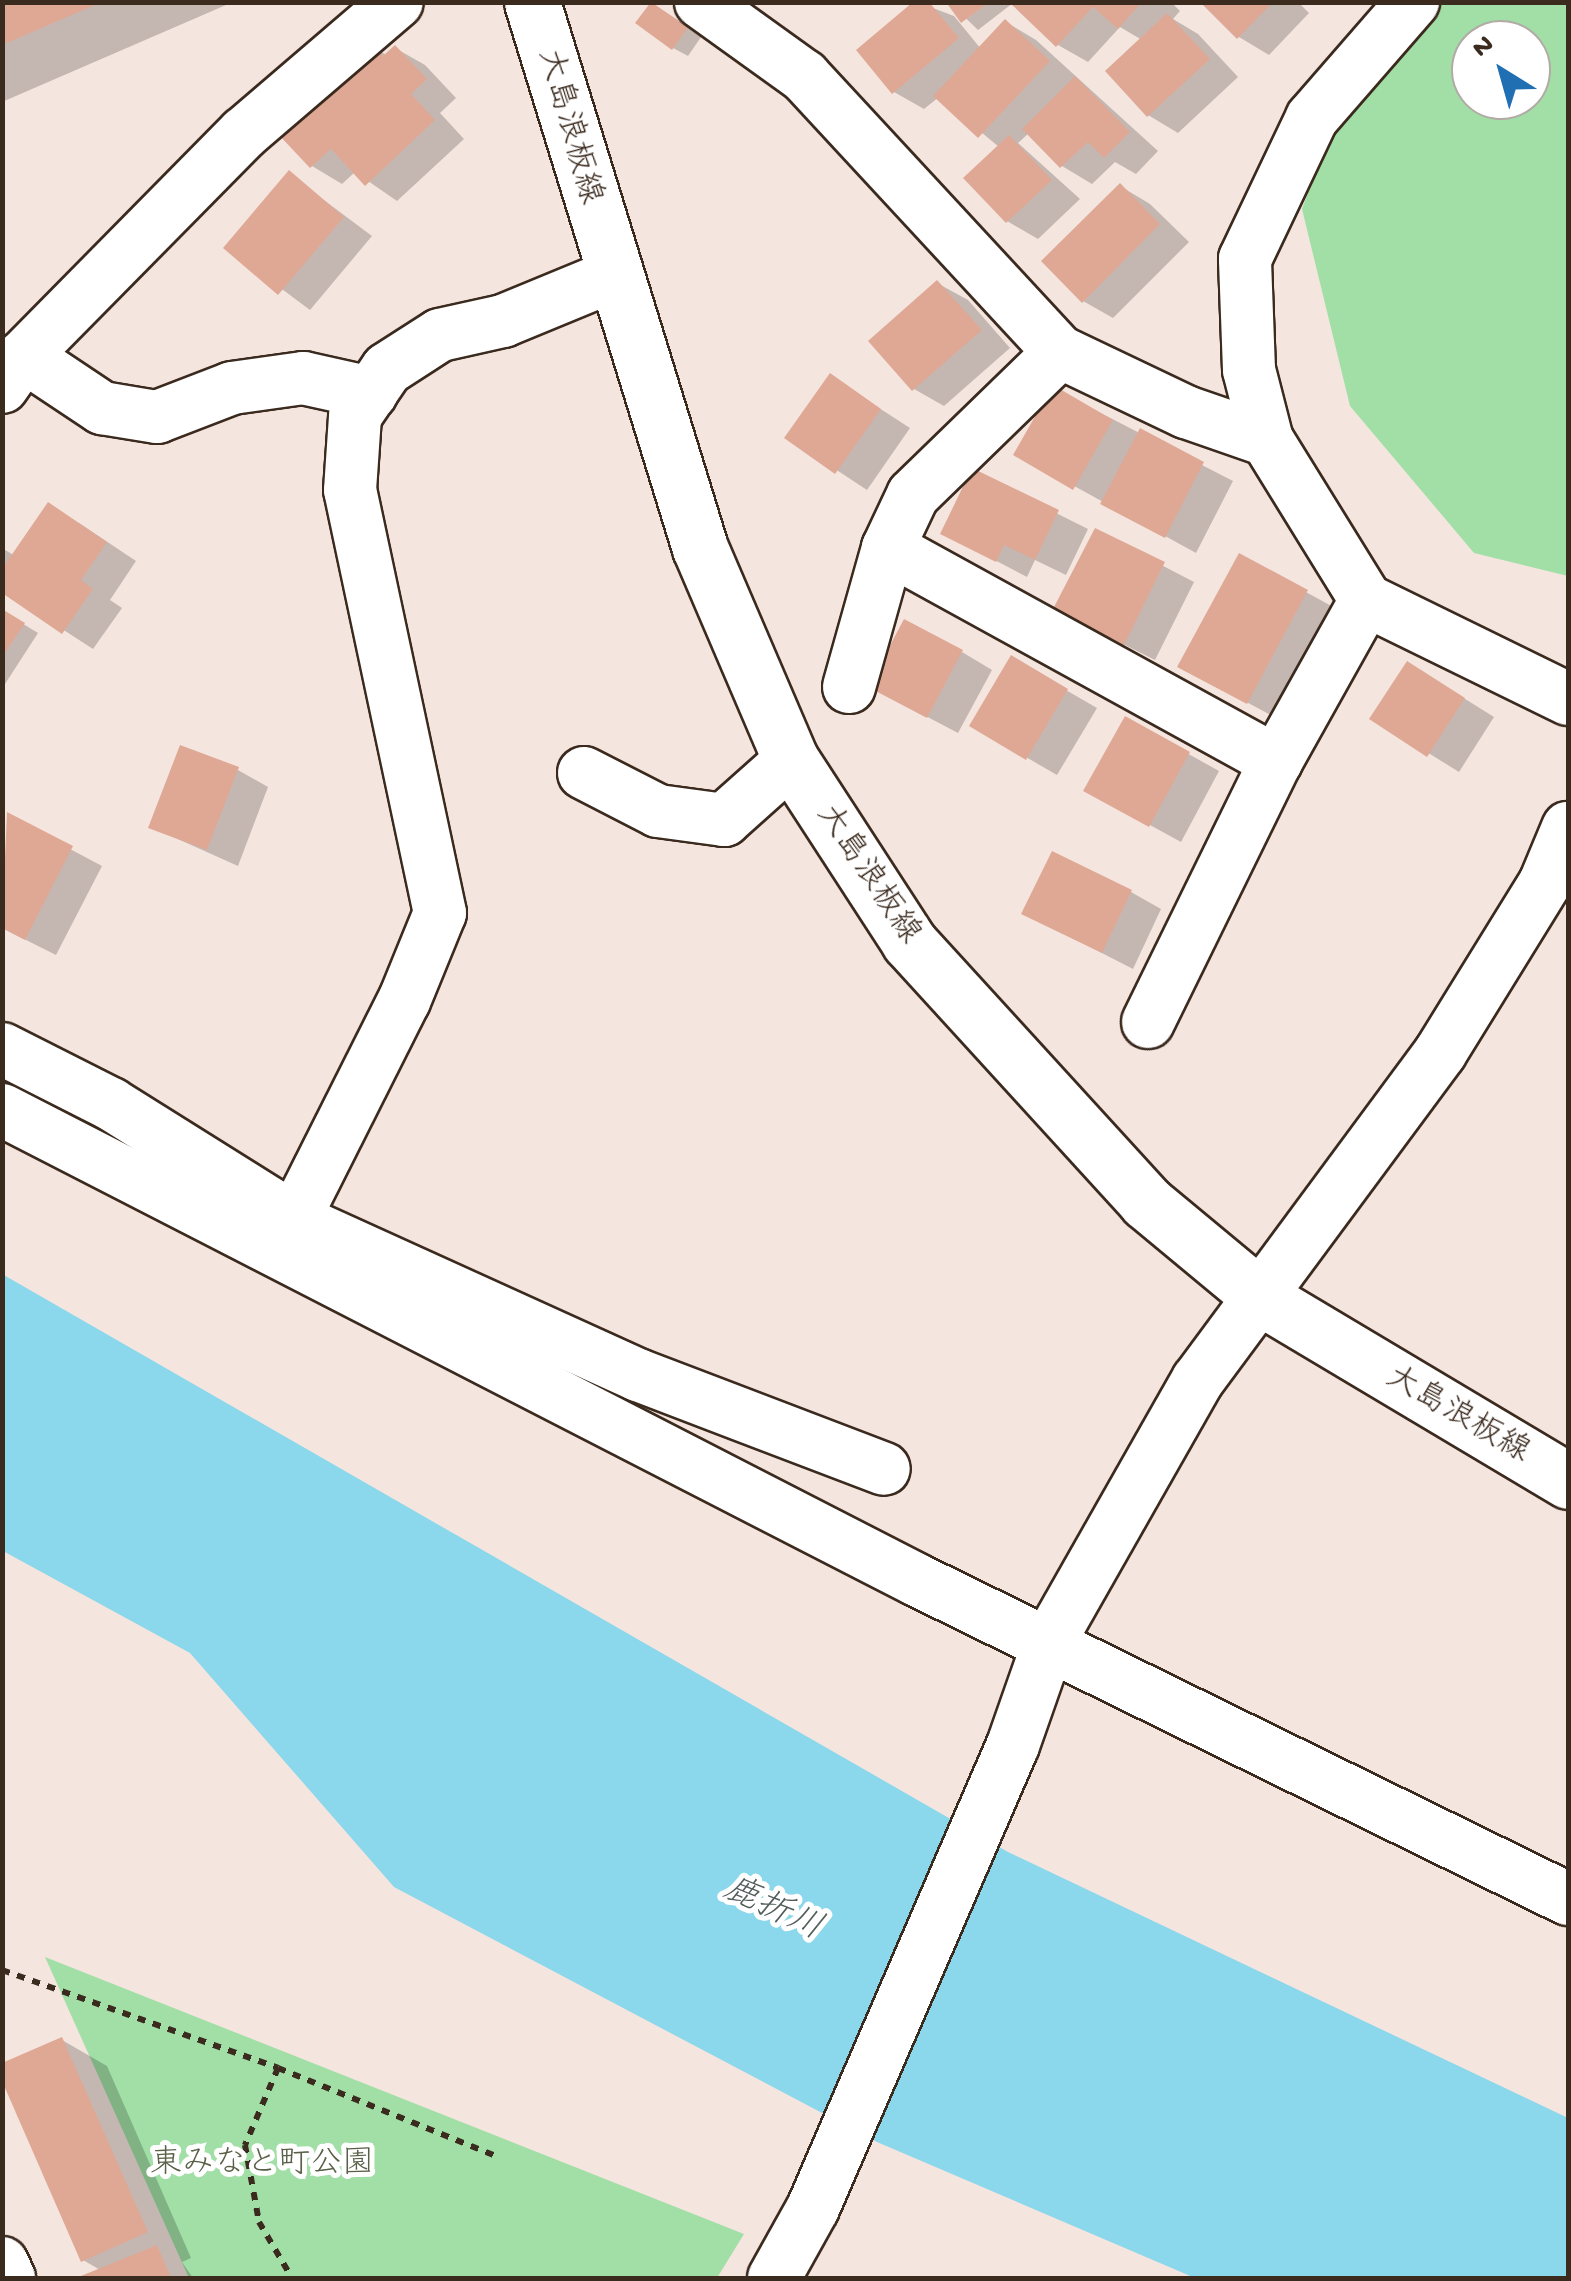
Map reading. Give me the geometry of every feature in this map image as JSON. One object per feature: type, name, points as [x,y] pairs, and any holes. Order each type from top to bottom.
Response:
[{"type":"main road","name":"大島浪板線","points":[[532,2],[612,276],[700,548],[790,760],[909,942],[1146,1202],[1263,1298],[1568,1482]]},
{"type":"street","points":[[371,392],[303,378],[232,388],[157,417],[102,408],[13,371],[244,133],[397,2]]},
{"type":"street","points":[[701,2],[804,76],[1060,352],[1186,412],[1267,440]]},
{"type":"street","points":[[1412,2],[1312,118],[1245,259],[1249,370],[1267,440],[1366,600],[1568,698]]},
{"type":"street","points":[[286,1234],[404,1000],[440,913],[350,490],[355,416],[387,368],[440,336],[503,321],[612,276]]},
{"type":"street","points":[[849,686],[888,548],[913,495],[1060,352]]},
{"type":"street","points":[[888,548],[1276,761]]},
{"type":"street","points":[[1148,1022],[1276,761],[1366,600]]},
{"type":"street","points":[[584,773],[658,811],[724,820],[790,760]]},
{"type":"street","points":[[774,2278],[812,2208],[1013,1744],[1049,1642],[1198,1380],[1263,1298],[1440,1054],[1545,882],[1568,828]]},
{"type":"street","points":[[2,1049],[111,1104],[286,1234],[1049,1642],[1568,1899]]},
{"type":"street","points":[[2,1110],[286,1234],[884,1469]]},
{"type":"street","points":[[2,2263],[10,2278]]},
{"type":"path","points":[[2,1970],[278,2068],[498,2157]]},
{"type":"path","points":[[278,2068],[245,2145],[260,2222],[292,2278]]},
{"type":"green space","points":[[1378,3],[1568,3],[1568,576],[1474,553],[1350,406],[1302,209]]},
{"type":"green space","name":"東みなと町公園","points":[[45,1957],[744,2234],[717,2278],[189,2278]]},
{"type":"water","name":"鹿折川","points":[[2,1274],[1008,1852],[1568,2118],[1568,2278],[1195,2278],[877,2142],[394,1887],[190,1653],[3,1551]]},
{"type":"building","points":[[2,2],[102,2],[2,45]]},
{"type":"building","points":[[651,2],[688,27],[672,50],[635,23]]},
{"type":"building","points":[[913,2],[929,2],[959,38],[892,94],[856,50]]},
{"type":"building","points":[[946,2],[989,2],[961,23]]},
{"type":"building","points":[[1009,2],[1142,2],[1118,29],[1093,7],[1056,47]]},
{"type":"building","points":[[1200,2],[1273,2],[1237,39]]},
{"type":"building","points":[[1167,13],[1210,59],[1147,117],[1105,71]]},
{"type":"building","points":[[1005,19],[1050,61],[978,138],[933,96]]},
{"type":"building","points":[[373,44],[383,56],[395,45],[427,79],[411,94],[435,120],[365,186],[331,149],[310,168],[278,134]]},
{"type":"building","points":[[1075,76],[1130,132],[1104,158],[1088,142],[1060,168],[1022,129]]},
{"type":"building","points":[[1009,135],[1052,180],[1006,223],[963,178]]},
{"type":"building","points":[[289,170],[344,217],[278,295],[223,248]]},
{"type":"building","points":[[1120,183],[1160,224],[1082,303],[1041,261]]},
{"type":"building","points":[[937,280],[982,330],[912,391],[868,341]]},
{"type":"building","points":[[830,373],[881,409],[835,474],[784,438]]},
{"type":"building","points":[[1053,385],[1113,420],[1073,490],[1013,455]]},
{"type":"building","points":[[1140,428],[1204,462],[1165,538],[1100,504]]},
{"type":"building","points":[[972,468],[1059,510],[1035,560],[1004,545],[996,562],[940,534]]},
{"type":"building","points":[[48,502],[107,542],[81,580],[93,589],[62,634],[2,593],[2,569]]},
{"type":"building","points":[[1095,528],[1165,562],[1124,645],[1053,609]]},
{"type":"building","points":[[1239,553],[1308,590],[1247,704],[1177,667]]},
{"type":"building","points":[[2,609],[25,623],[2,657]]},
{"type":"building","points":[[904,619],[963,650],[927,718],[868,687]]},
{"type":"building","points":[[1011,655],[1068,689],[1026,760],[969,726]]},
{"type":"building","points":[[1407,661],[1465,698],[1427,757],[1369,719]]},
{"type":"building","points":[[1125,716],[1190,752],[1149,827],[1083,791]]},
{"type":"building","points":[[180,745],[239,767],[207,850],[148,828]]},
{"type":"building","points":[[7,812],[73,846],[25,940],[2,928]]},
{"type":"building","points":[[1052,851],[1132,890],[1102,953],[1021,914]]},
{"type":"building","points":[[62,2037],[148,2232],[81,2262],[2,2081],[2,2063]]},
{"type":"building","points":[[157,2245],[171,2278],[76,2278]]}]
